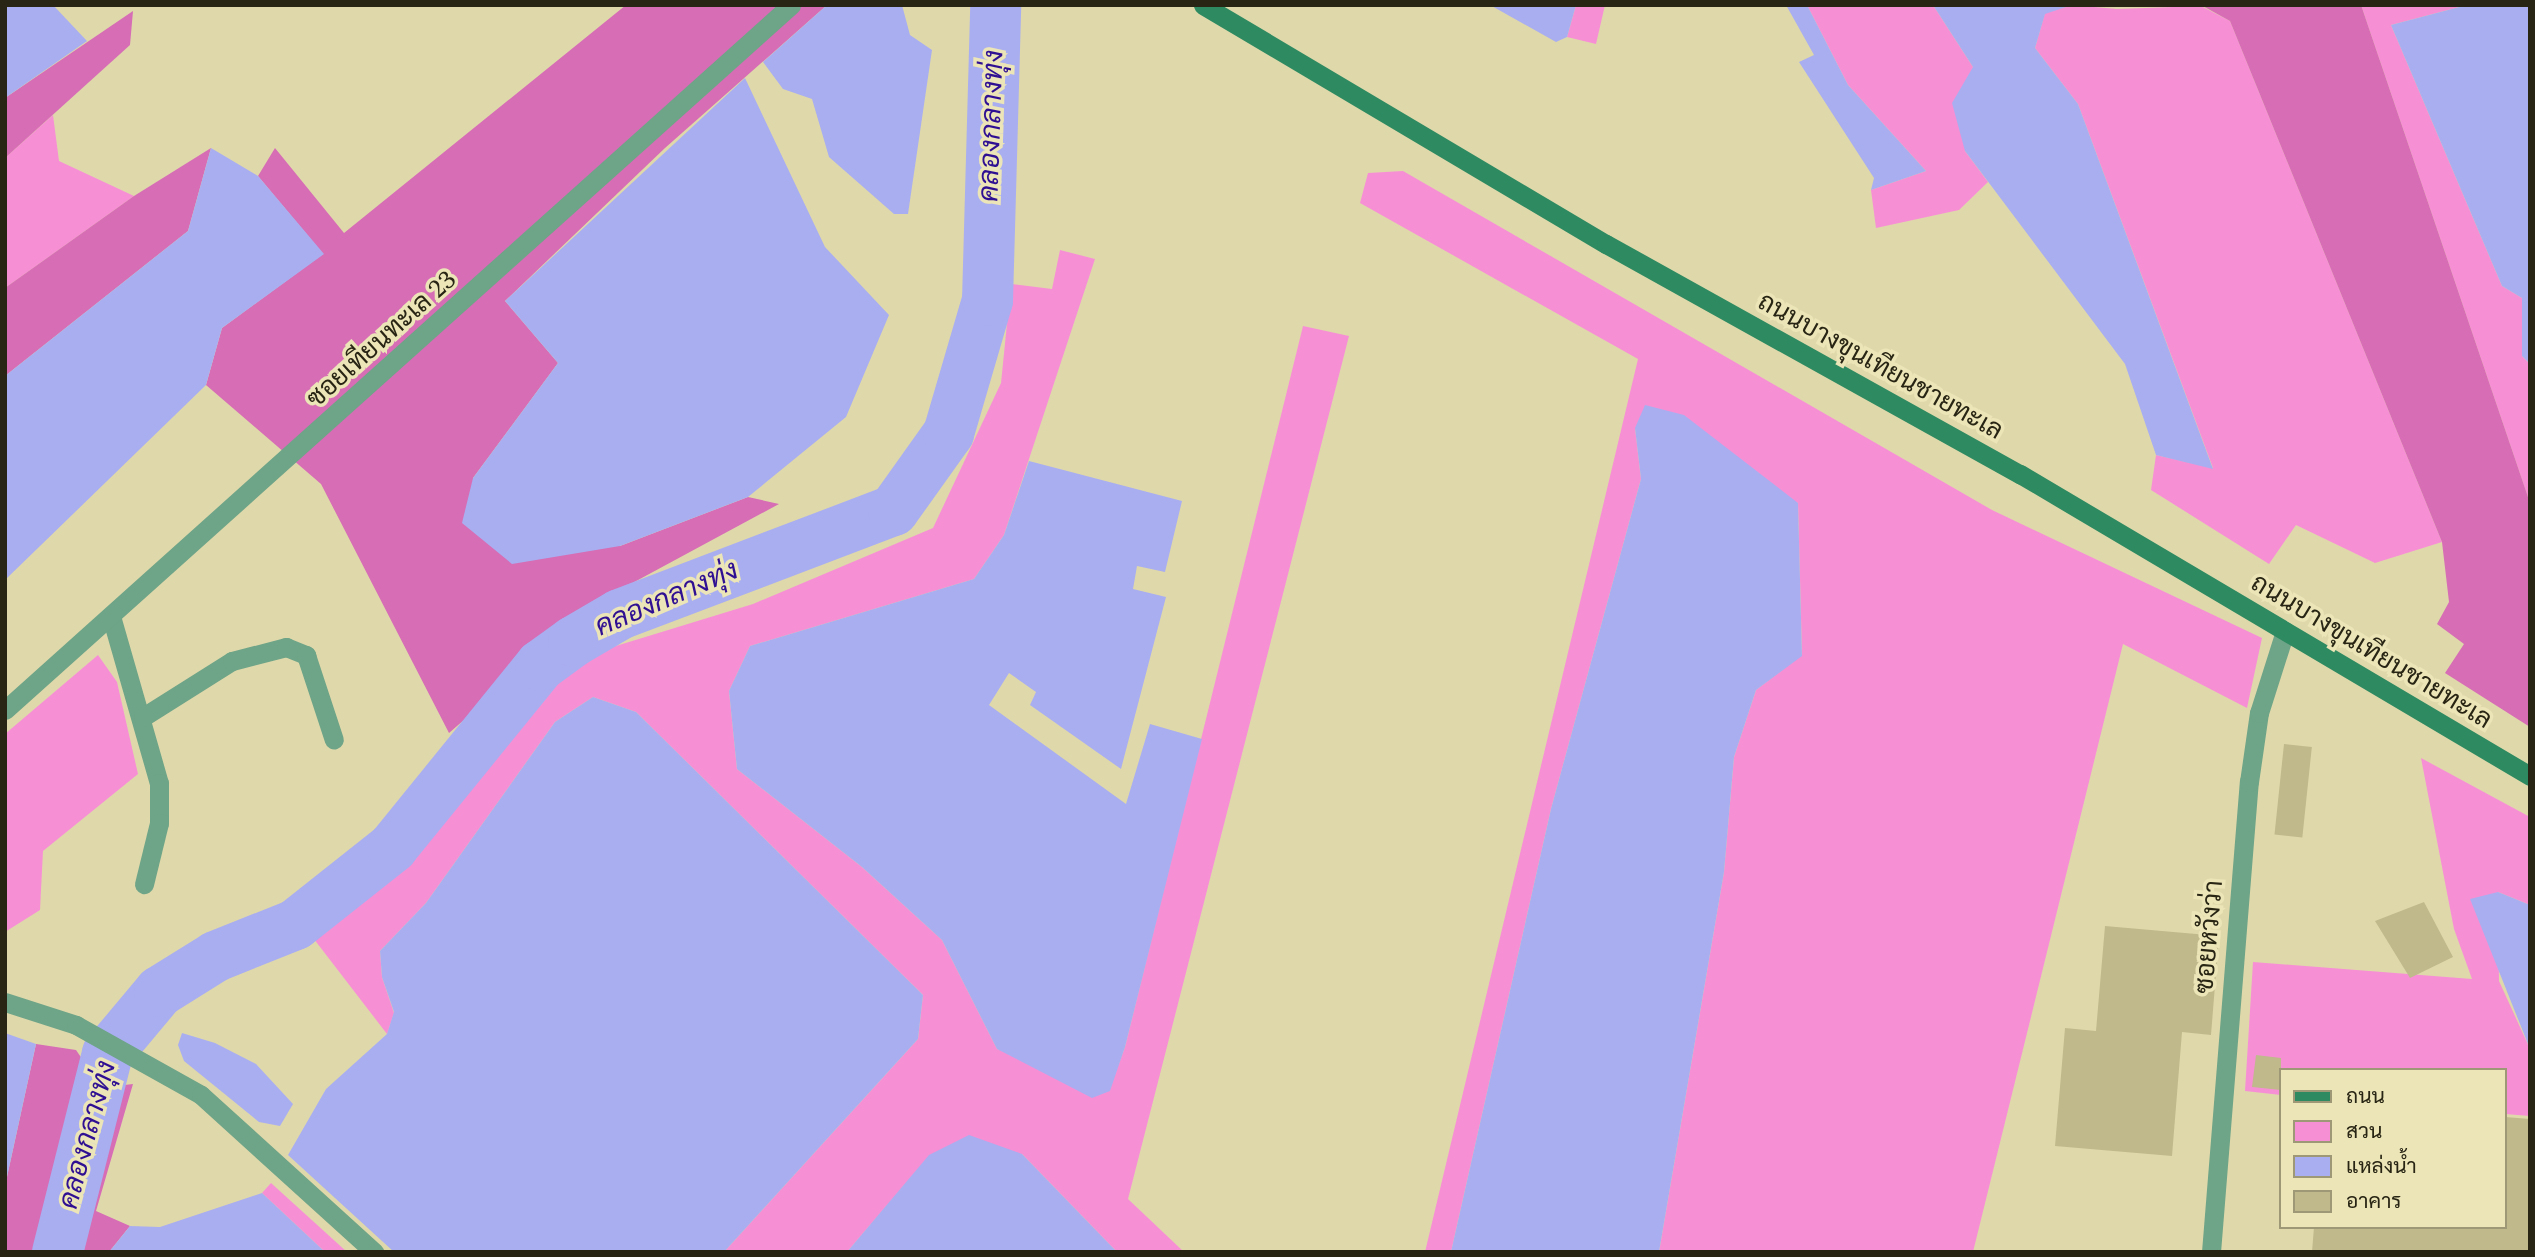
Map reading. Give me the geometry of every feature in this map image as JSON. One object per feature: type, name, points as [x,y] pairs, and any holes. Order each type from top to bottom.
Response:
[{"type":"main road","name":"ถนนบางขุนเทียนชายทะเล","points":[[1203,5],[1606,244],[2020,474],[2530,776]]},
{"type":"street","name":"ซอยเทียนทะเล 23","points":[[5,710],[791,5]]},
{"type":"street","points":[[111,616],[143,717],[160,803],[144,884]]},
{"type":"street","name":"ซอยหวังว่า","points":[[2211,1252],[2249,782],[2259,713],[2285,631]]},
{"type":"street","points":[[143,717],[232,661],[286,647],[306,656],[334,740]]},
{"type":"street","points":[[5,1002],[76,1025],[161,1070],[201,1095],[272,1156],[374,1252]]},
{"type":"green space","points":[[1576,5],[1605,5],[1596,44],[1567,37]]},
{"type":"green space","points":[[1807,5],[1933,5],[1973,67],[1965,151],[1988,182],[1959,210],[1876,228],[1871,190],[1926,171],[1848,85]]},
{"type":"green space","points":[[2072,5],[2117,9],[2201,6],[2230,21],[2442,542],[2375,563],[2296,525],[2269,564],[2151,490],[2156,455],[2213,468],[2078,104],[2035,48],[2045,13]]},
{"type":"green space","points":[[2361,5],[2467,5],[2391,25],[2502,286],[2522,298],[2522,356],[2530,364],[2530,503]]},
{"type":"green space","points":[[53,115],[59,161],[134,196],[5,288],[5,158]]},
{"type":"green space","points":[[1403,171],[1992,510],[2262,638],[2247,708],[2123,644],[1973,1252],[1659,1252],[1724,872],[1734,757],[1756,690],[1802,655],[1798,503],[1635,428],[1641,479],[1551,809],[1451,1252],[1425,1252],[1638,359],[1360,203],[1368,173]]},
{"type":"green space","points":[[1060,250],[1095,259],[1004,535],[974,579],[750,646],[729,691],[737,769],[862,867],[942,940],[997,1049],[1109,1091],[1125,1047],[1303,326],[1349,336],[1128,1199],[1184,1252],[1117,1252],[1022,1154],[929,1156],[847,1252],[724,1252],[918,1039],[923,995],[636,712],[593,697],[555,722],[426,903],[380,951],[382,977],[394,1013],[387,1034],[307,930],[376,883],[580,657],[753,604],[933,528],[1001,383],[1011,284],[1052,289]]},
{"type":"green space","points":[[98,655],[117,682],[138,774],[43,851],[40,910],[5,932],[5,734]]},
{"type":"green space","points":[[2421,758],[2530,817],[2530,905],[2498,892],[2499,981],[2530,1049],[2530,1116],[2507,1114],[2507,1068],[2280,1068],[2280,1095],[2245,1091],[2253,962],[2472,979],[2454,929]]},
{"type":"green space","points":[[271,1183],[347,1252],[325,1252],[262,1193]]},
{"type":"shaded area","points":[[626,5],[827,5],[665,148],[505,301],[558,363],[473,478],[620,546],[748,497],[779,504],[601,600],[449,733],[321,484],[206,385],[222,328],[323,254],[258,176],[275,148],[344,233]]},
{"type":"shaded area","points":[[2201,5],[2361,5],[2530,503],[2530,727],[2445,673],[2464,644],[2437,624],[2449,602],[2442,542],[2230,21]]},
{"type":"shaded area","points":[[133,11],[130,45],[5,158],[5,98]]},
{"type":"shaded area","points":[[211,148],[188,231],[5,376],[5,288],[134,196]]},
{"type":"shaded area","points":[[36,1044],[76,1050],[85,1063],[80,1108],[45,1252],[5,1252],[5,1186]]},
{"type":"shaded area","points":[[133,1084],[96,1211],[130,1226],[109,1252],[79,1252],[116,1086]]},
{"type":"water","points":[[5,5],[53,5],[87,41],[5,98]]},
{"type":"water","points":[[827,5],[902,5],[910,35],[932,50],[908,214],[894,214],[829,157],[812,99],[783,89],[763,62]]},
{"type":"water","points":[[1490,5],[1576,5],[1567,37],[1556,42]]},
{"type":"water","points":[[1786,5],[1807,5],[1848,85],[1926,171],[1871,190],[1874,178],[1799,62],[1814,55]]},
{"type":"water","points":[[1933,5],[2072,5],[2045,14],[2035,48],[2078,104],[2213,469],[2156,455],[2125,364],[1965,151],[1952,103],[1973,67]]},
{"type":"water","points":[[2467,5],[2530,5],[2530,364],[2522,356],[2522,298],[2502,286],[2391,25]]},
{"type":"water","points":[[745,78],[825,247],[889,315],[846,417],[748,497],[620,546],[512,564],[462,523],[473,478],[558,363],[505,301]]},
{"type":"water","points":[[211,148],[258,176],[324,254],[222,328],[206,385],[5,580],[5,376],[188,231]]},
{"type":"water","points":[[1645,405],[1684,415],[1798,503],[1802,656],[1756,690],[1734,757],[1724,872],[1659,1252],[1451,1252],[1551,809],[1641,479],[1635,428]]},
{"type":"water","points":[[1029,461],[1182,501],[1165,572],[1137,566],[1133,589],[1166,597],[1121,769],[1030,705],[1036,692],[1009,673],[989,705],[1126,804],[1150,724],[1202,739],[1125,1047],[1110,1091],[1092,1098],[997,1049],[942,940],[862,867],[737,769],[729,691],[750,646],[974,579],[1004,535]]},
{"type":"water","points":[[593,697],[636,712],[923,995],[918,1039],[724,1252],[394,1252],[288,1155],[326,1089],[387,1034],[394,1012],[382,977],[380,951],[426,903],[555,722]]},
{"type":"water","points":[[2498,892],[2530,905],[2530,1049],[2470,899]]},
{"type":"water","points":[[5,1033],[36,1044],[5,1186]]},
{"type":"water","points":[[182,1033],[215,1043],[256,1064],[293,1104],[280,1126],[259,1122],[184,1061],[178,1045]]},
{"type":"water","points":[[969,1135],[1022,1154],[1117,1252],[847,1252],[929,1155]]},
{"type":"water","points":[[262,1193],[325,1252],[109,1252],[130,1226],[160,1227]]},
{"type":"building","points":[[2284,744],[2312,747],[2302,837],[2274,835]]},
{"type":"building","points":[[2424,902],[2453,957],[2410,978],[2375,921]]},
{"type":"building","points":[[2105,926],[2219,936],[2211,1035],[2182,1032],[2172,1156],[2055,1146],[2065,1028],[2096,1031]]},
{"type":"building","points":[[2256,1055],[2281,1058],[2280,1090],[2252,1087]]},
{"type":"building","points":[[2507,1117],[2530,1119],[2530,1252],[2312,1252],[2314,1229],[2507,1229]]},
{"type":"waterway","name":"คลองกลางทุ่ง","points":[[57,1252],[107,1053],[159,991],[215,956],[295,924],[392,847],[540,665],[573,641],[619,614],[893,510],[948,433],[987,300],[995,5]]}]
